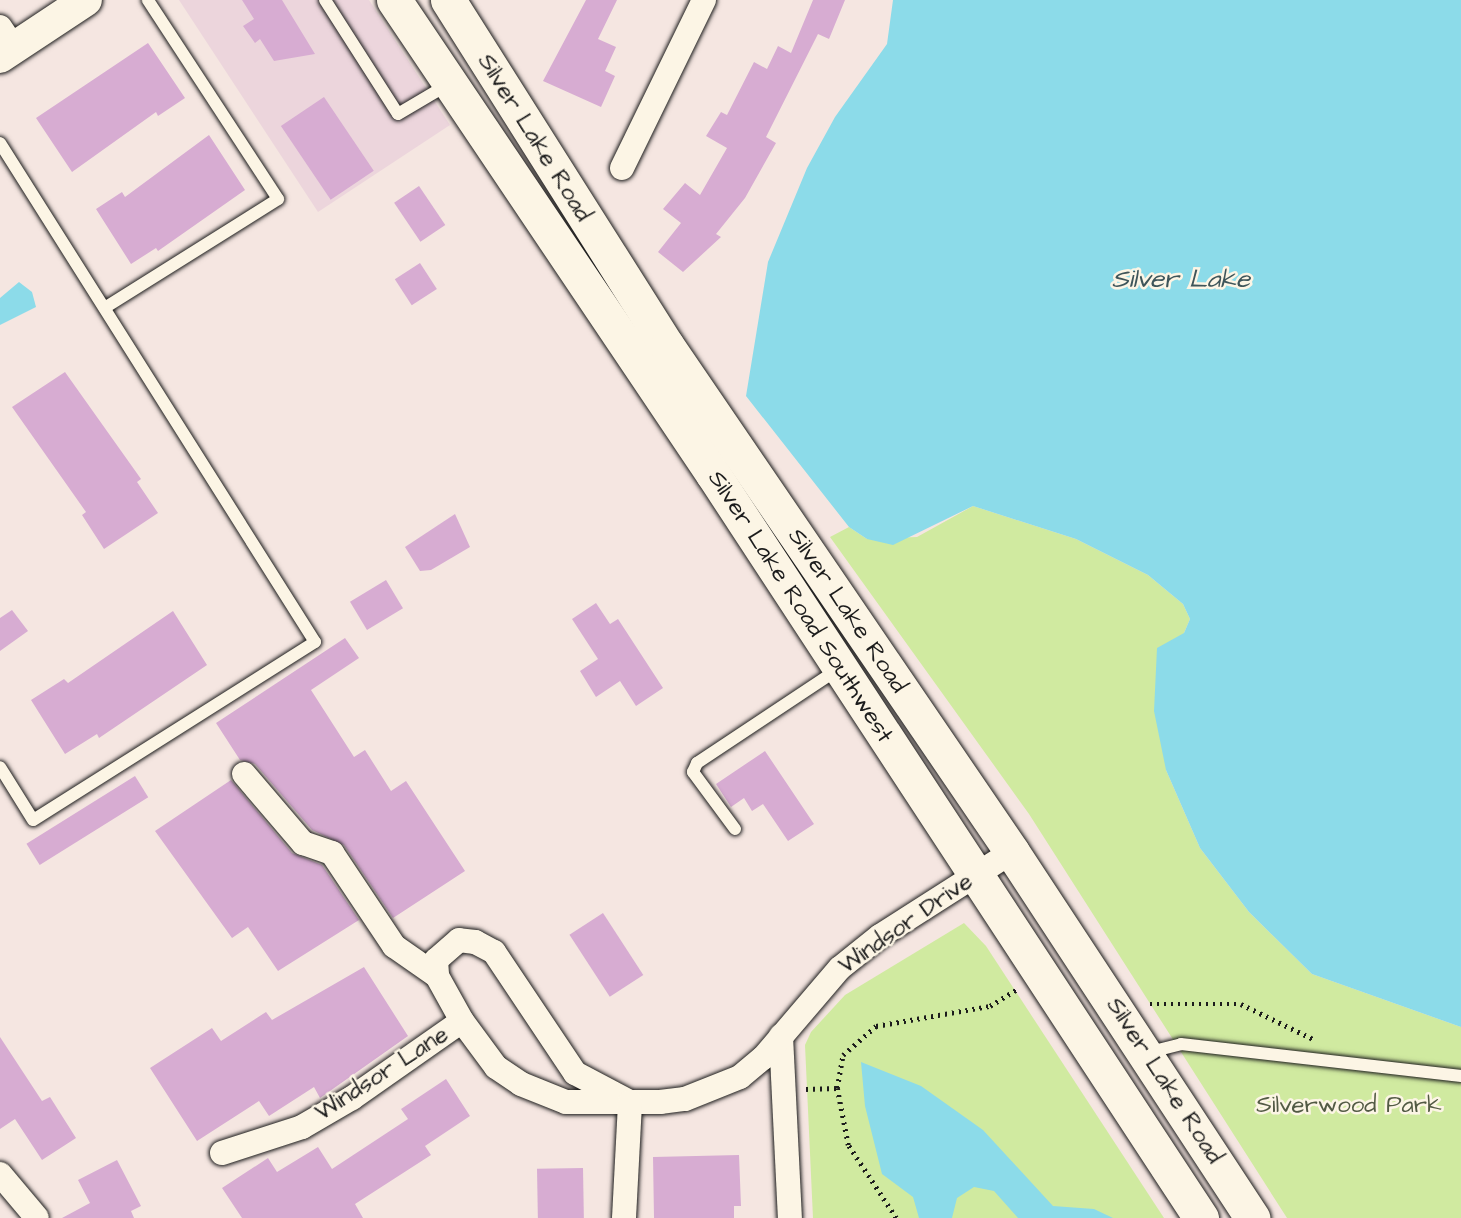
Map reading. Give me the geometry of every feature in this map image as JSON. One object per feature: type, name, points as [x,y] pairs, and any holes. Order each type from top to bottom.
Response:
[{"type":"main road","name":"Silver Lake Road Southwest","points":[[394,0],[840,668],[1201,1218]]},
{"type":"main road","name":"Silver Lake Road","points":[[448,0],[667,346],[1012,852],[1252,1218]]},
{"type":"street","points":[[4,44],[86,0]]},
{"type":"street","points":[[622,168],[704,0]]},
{"type":"street","name":"Windsor Lane","points":[[244,774],[303,844],[332,853],[394,946],[437,976],[463,1021],[496,1067],[521,1084],[566,1101],[685,1099],[715,1090],[740,1077],[782,1036]]},
{"type":"street","name":"Windsor Drive","points":[[782,1036],[839,968],[1012,852]]},
{"type":"street","points":[[437,976],[436,960],[459,940],[475,942],[494,952],[575,1073],[629,1102],[624,1218]]},
{"type":"street","name":"Windsor Lane","points":[[222,1153],[302,1127],[352,1098],[463,1021]]},
{"type":"street","points":[[782,1036],[790,1218]]},
{"type":"street","points":[[0,1174],[37,1218]]},
{"type":"lane","points":[[106,307],[278,199],[148,0]]},
{"type":"lane","points":[[326,0],[398,114],[448,83]]},
{"type":"lane","points":[[0,142],[315,642],[33,820],[0,767]]},
{"type":"lane","points":[[735,829],[693,772],[697,763],[840,668]]},
{"type":"lane","points":[[1146,1053],[1181,1044],[1461,1076]]},
{"type":"path","points":[[896,1218],[848,1145],[837,1088],[843,1055],[876,1026],[990,1006],[1018,989]]},
{"type":"path","points":[[1150,1004],[1241,1004],[1321,1043]]},
{"type":"shaded area","points":[[179,0],[369,0],[450,125],[318,212]]},
{"type":"green space","name":"Silverwood Park","points":[[973,506],[1076,539],[1148,575],[1183,604],[1190,619],[1184,633],[1166,770],[1200,848],[1249,912],[1312,974],[1461,1027],[1461,1218],[1287,1218],[1029,814],[830,537],[849,527],[867,539],[917,537]]},
{"type":"green space","points":[[964,923],[986,946],[1164,1218],[813,1218],[805,1045],[811,1032],[845,995]]},
{"type":"water","name":"Silver Lake","points":[[893,0],[1461,0],[1461,1027],[1312,974],[1249,912],[1200,848],[1166,770],[1154,711],[1157,648],[1184,633],[1190,619],[1183,604],[1148,575],[1076,539],[973,506],[893,545],[867,539],[849,527],[746,396],[768,262],[807,168],[835,117],[887,44]]},
{"type":"water","points":[[19,282],[32,292],[36,307],[0,325],[0,298]]},
{"type":"water","points":[[861,1062],[921,1086],[983,1130],[1053,1206],[1094,1209],[1113,1218],[1018,1218],[994,1191],[974,1187],[957,1198],[952,1218],[919,1218],[913,1197],[882,1174],[865,1106]]},
{"type":"building","points":[[242,0],[282,0],[315,54],[274,61],[260,39],[255,43],[243,26],[254,19]]},
{"type":"building","points":[[586,0],[617,0],[598,39],[616,47],[605,71],[615,76],[601,107],[543,81]]},
{"type":"building","points":[[813,0],[845,0],[829,39],[818,34],[766,137],[776,143],[745,198],[716,234],[721,237],[683,272],[658,252],[681,223],[663,209],[685,183],[700,195],[727,148],[706,136],[721,112],[727,115],[754,62],[767,69],[778,46],[791,53]]},
{"type":"building","points":[[148,43],[185,98],[158,116],[156,112],[72,172],[36,118]]},
{"type":"building","points":[[324,97],[374,171],[331,200],[281,126]]},
{"type":"building","points":[[209,135],[245,190],[158,251],[156,248],[131,264],[96,209],[122,192],[125,197]]},
{"type":"building","points":[[419,186],[445,225],[420,242],[394,203]]},
{"type":"building","points":[[420,263],[437,289],[412,305],[395,279]]},
{"type":"building","points":[[65,372],[141,479],[137,482],[158,513],[104,549],[82,515],[86,512],[12,407]]},
{"type":"building","points":[[455,514],[470,547],[431,570],[420,571],[405,547]]},
{"type":"building","points":[[386,580],[403,608],[367,630],[350,602]]},
{"type":"building","points":[[596,603],[610,624],[618,619],[663,688],[636,706],[620,681],[596,697],[580,671],[598,659],[572,619]]},
{"type":"building","points":[[12,610],[28,631],[0,651],[0,618]]},
{"type":"building","points":[[173,611],[207,665],[99,738],[97,734],[65,754],[31,700],[64,679],[68,683]]},
{"type":"building","points":[[345,638],[359,658],[311,690],[354,757],[365,750],[391,791],[406,781],[465,871],[393,918],[344,845],[312,830],[255,764],[240,760],[216,723]]},
{"type":"building","points":[[765,751],[814,824],[788,841],[763,804],[752,811],[744,798],[731,807],[716,784]]},
{"type":"building","points":[[135,776],[148,797],[40,865],[26,844]]},
{"type":"building","points":[[231,780],[292,853],[322,865],[359,920],[278,971],[248,927],[232,938],[155,831]]},
{"type":"building","points":[[603,913],[643,975],[610,997],[569,935]]},
{"type":"building","points":[[364,967],[408,1036],[320,1098],[314,1087],[269,1116],[259,1101],[197,1141],[150,1068],[212,1028],[221,1041],[266,1012],[272,1020]]},
{"type":"building","points":[[0,1037],[42,1101],[50,1097],[76,1138],[42,1160],[15,1119],[0,1129]]},
{"type":"building","points":[[446,1079],[470,1116],[425,1146],[431,1155],[355,1204],[363,1218],[242,1218],[222,1188],[268,1158],[277,1172],[318,1147],[332,1169],[408,1119],[401,1109]]},
{"type":"building","points":[[739,1155],[741,1206],[734,1206],[734,1218],[654,1218],[653,1157]]},
{"type":"building","points":[[117,1160],[141,1206],[131,1211],[134,1218],[62,1218],[90,1203],[78,1180]]},
{"type":"building","points":[[583,1168],[584,1218],[538,1218],[537,1169]]}]
